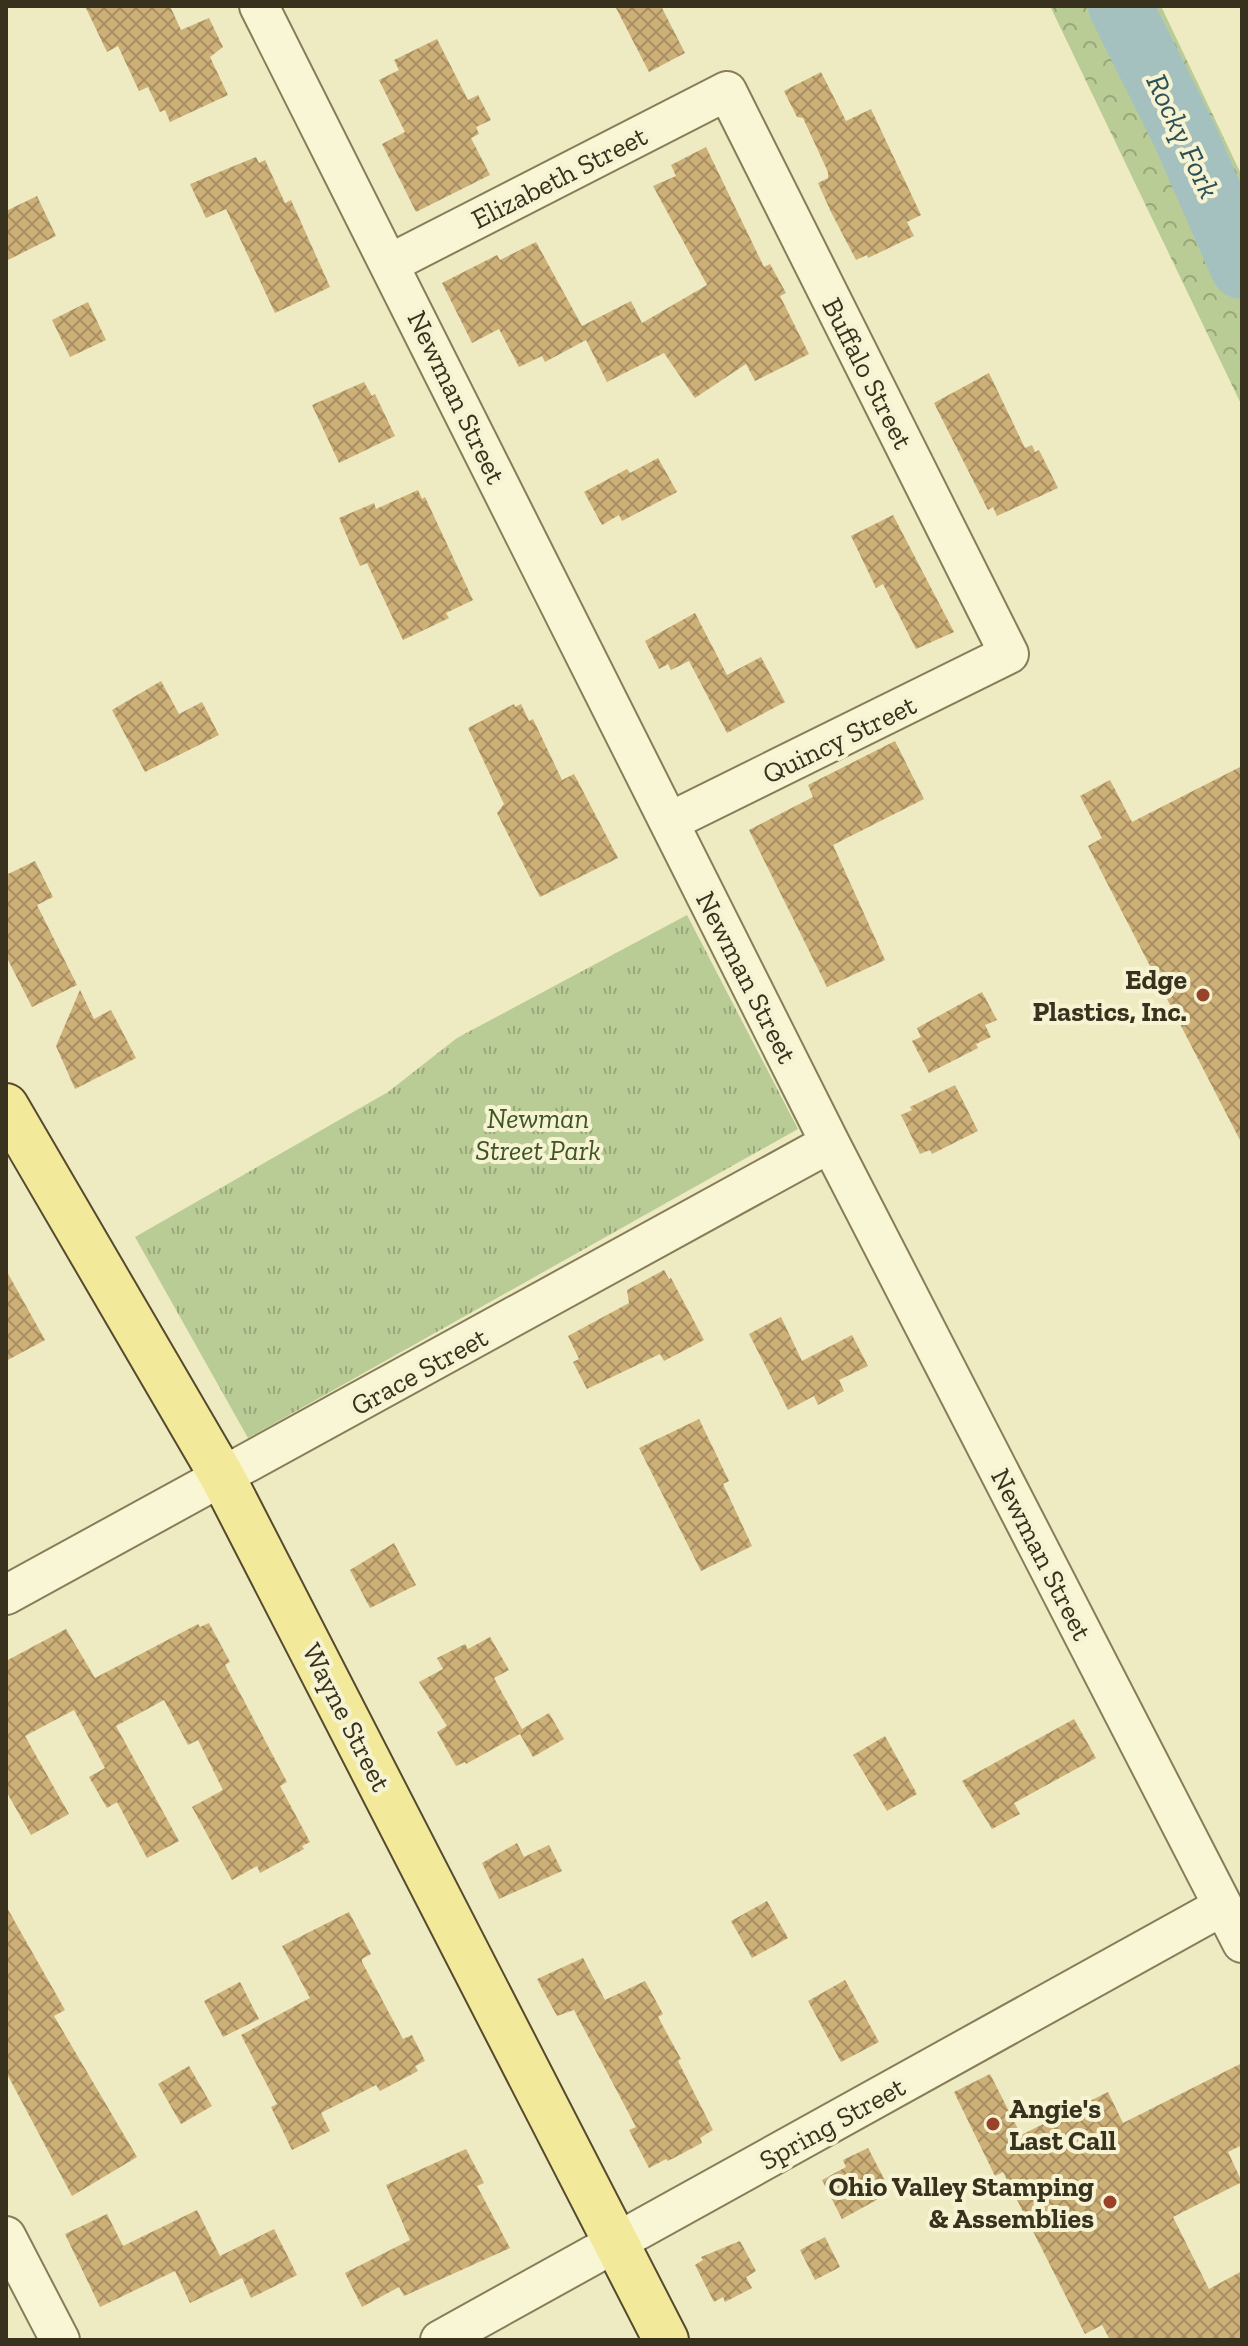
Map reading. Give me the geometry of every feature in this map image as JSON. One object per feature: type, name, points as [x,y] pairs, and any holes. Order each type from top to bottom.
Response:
[{"type":"main road","name":"Wayne Street","points":[[6,1106],[223,1478],[666,2340]]},
{"type":"street","name":"Newman Street","points":[[259,6],[391,263],[830,1143],[1242,1943]]},
{"type":"street","name":"Elizabeth Street","points":[[391,263],[727,91]]},
{"type":"street","name":"Buffalo Street","points":[[727,91],[1009,654]]},
{"type":"street","name":"Quincy Street","points":[[669,822],[1009,654]]},
{"type":"street","name":"Grace Street","points":[[6,1595],[830,1143]]},
{"type":"street","name":"Spring Street","points":[[440,2340],[1223,1906]]},
{"type":"street","points":[[6,2236],[60,2340]]},
{"type":"green space","points":[[1050,6],[1161,6],[1242,176],[1242,406]]},
{"type":"green space","name":"Newman Street Park","points":[[687,915],[798,1129],[248,1438],[135,1237],[388,1092],[457,1038]]},
{"type":"building","points":[[85,6],[170,6],[181,30],[209,18],[223,47],[210,57],[228,95],[170,122],[165,110],[160,112],[148,87],[139,91],[118,46],[107,52]]},
{"type":"building","points":[[615,6],[661,6],[685,53],[649,72]]},
{"type":"building","points":[[437,39],[468,100],[478,95],[491,120],[476,127],[479,134],[471,138],[490,175],[416,212],[382,144],[405,132],[379,80],[399,70],[394,60]]},
{"type":"building","points":[[821,72],[846,121],[871,109],[921,215],[907,222],[914,236],[868,258],[867,255],[856,260],[831,212],[818,183],[828,178],[828,172],[803,118],[797,117],[784,91]]},
{"type":"building","points":[[706,147],[764,267],[770,264],[786,293],[780,296],[809,354],[755,381],[746,364],[695,398],[664,353],[607,382],[586,340],[545,362],[542,356],[519,367],[499,329],[472,343],[442,283],[497,255],[500,260],[536,242],[582,326],[631,301],[642,323],[707,285],[653,186],[676,176],[671,165]]},
{"type":"building","points":[[256,157],[259,163],[265,160],[285,203],[291,200],[330,287],[275,313],[226,209],[206,218],[190,184]]},
{"type":"building","points":[[37,196],[56,236],[6,261],[6,211]]},
{"type":"building","points":[[88,302],[106,340],[70,357],[52,320]]},
{"type":"building","points":[[989,373],[1025,448],[1032,445],[1035,452],[1039,450],[1058,488],[997,516],[993,507],[988,510],[934,403]]},
{"type":"building","points":[[364,382],[372,396],[375,394],[395,436],[339,463],[312,405]]},
{"type":"building","points":[[658,458],[677,492],[622,521],[619,515],[602,525],[584,492],[627,469],[630,473]]},
{"type":"building","points":[[418,490],[422,499],[425,497],[473,600],[446,613],[449,618],[403,640],[367,563],[360,566],[339,518],[374,503],[376,509]]},
{"type":"building","points":[[893,515],[954,632],[916,649],[883,584],[876,588],[851,536]]},
{"type":"building","points":[[695,613],[727,675],[761,657],[785,702],[727,733],[689,661],[671,670],[668,664],[659,669],[645,641]]},
{"type":"building","points":[[161,681],[179,714],[202,702],[219,735],[145,772],[112,710]]},
{"type":"building","points":[[514,704],[515,707],[521,704],[529,721],[533,719],[562,780],[574,774],[618,858],[540,897],[497,813],[504,804],[468,728]]},
{"type":"building","points":[[895,741],[924,799],[833,845],[885,960],[827,987],[749,830],[813,797],[808,785]]},
{"type":"building","name":"Edge Plastics, Inc.","points":[[1242,766],[1242,1144],[1088,846],[1102,838],[1080,796],[1110,780],[1132,822]]},
{"type":"building","points":[[35,861],[53,897],[37,905],[77,985],[32,1007],[6,956],[6,875]]},
{"type":"building","points":[[80,990],[94,1019],[111,1010],[136,1058],[75,1089],[56,1046]]},
{"type":"building","points":[[982,992],[997,1020],[985,1025],[991,1037],[976,1044],[978,1048],[929,1073],[912,1041],[921,1037],[917,1028]]},
{"type":"building","points":[[955,1085],[978,1131],[932,1154],[930,1150],[920,1154],[901,1115],[912,1110],[910,1107]]},
{"type":"building","points":[[6,1270],[45,1340],[6,1361]]},
{"type":"building","points":[[664,1270],[704,1340],[664,1361],[660,1354],[587,1389],[573,1362],[579,1359],[568,1336],[629,1303],[627,1290]]},
{"type":"building","points":[[781,1317],[802,1361],[852,1335],[868,1366],[839,1380],[844,1391],[818,1405],[814,1396],[788,1410],[749,1334]]},
{"type":"building","points":[[699,1419],[729,1481],[723,1484],[752,1546],[701,1571],[639,1448]]},
{"type":"building","points":[[394,1543],[416,1585],[370,1608],[350,1570]]},
{"type":"building","points":[[209,1623],[230,1662],[225,1665],[287,1782],[280,1786],[310,1842],[302,1846],[304,1849],[260,1873],[257,1866],[232,1880],[192,1807],[223,1790],[198,1740],[188,1745],[164,1700],[116,1726],[179,1841],[147,1858],[117,1802],[107,1808],[89,1777],[105,1768],[74,1710],[25,1736],[69,1814],[31,1835],[6,1791],[6,1661],[66,1629],[95,1678],[198,1624],[200,1627]]},
{"type":"building","points":[[490,1637],[509,1670],[494,1678],[522,1729],[549,1713],[564,1739],[533,1757],[520,1734],[466,1764],[456,1766],[437,1732],[447,1726],[419,1682],[443,1669],[437,1658],[465,1644],[468,1649]]},
{"type":"building","points":[[1074,1719],[1096,1758],[1014,1803],[1020,1814],[992,1829],[962,1781]]},
{"type":"building","points":[[885,1736],[917,1794],[887,1811],[853,1755]]},
{"type":"building","points":[[517,1843],[524,1857],[549,1845],[562,1871],[499,1899],[482,1863]]},
{"type":"building","points":[[767,1901],[788,1938],[752,1958],[731,1921]]},
{"type":"building","points":[[6,1906],[65,2010],[54,2016],[137,2157],[72,2196],[6,2072]]},
{"type":"building","points":[[349,1912],[371,1954],[362,1962],[403,2039],[412,2035],[425,2061],[415,2066],[418,2071],[380,2091],[376,2085],[321,2113],[330,2131],[292,2150],[271,2107],[277,2104],[241,2035],[310,1998],[282,1946]]},
{"type":"building","points":[[583,1958],[605,2000],[645,1981],[663,2014],[658,2017],[681,2059],[678,2061],[713,2130],[700,2138],[702,2143],[649,2168],[629,2130],[636,2127],[574,2010],[557,2016],[537,1979]]},
{"type":"building","points":[[845,1980],[879,2042],[841,2062],[808,2001]]},
{"type":"building","points":[[240,1982],[259,2019],[223,2037],[204,2001]]},
{"type":"building","name":"Ohio Valley Stamping & Assemblies","points":[[1242,2063],[1242,2145],[1228,2152],[1242,2182],[1173,2217],[1209,2289],[1242,2271],[1242,2340],[1110,2340],[1102,2325],[1085,2334],[1003,2172],[995,2176],[954,2092],[990,2074],[1021,2135],[1108,2092],[1123,2123]]},
{"type":"building","points":[[189,2066],[212,2106],[181,2124],[158,2084]]},
{"type":"building","points":[[868,2148],[891,2192],[842,2219],[822,2180],[846,2167],[843,2160]]},
{"type":"building","points":[[466,2149],[484,2183],[477,2186],[510,2248],[404,2296],[399,2287],[362,2307],[345,2273],[410,2240],[386,2185]]},
{"type":"building","points":[[197,2210],[220,2256],[274,2229],[297,2275],[251,2298],[242,2278],[190,2303],[175,2271],[100,2307],[65,2234],[107,2214],[123,2246]]},
{"type":"building","points":[[825,2237],[840,2267],[815,2280],[800,2250]]},
{"type":"building","points":[[740,2241],[756,2271],[746,2277],[752,2288],[725,2302],[723,2297],[714,2302],[695,2265],[703,2260],[701,2257]]},
{"type":"waterway","name":"Rocky Fork","points":[[1120,6],[1184,134],[1242,267]]},
{"type":"place","name":"Edge Plastics, Inc.","points":[[1203,995]]},
{"type":"place","name":"Angie's Last Call","points":[[993,2124]]},
{"type":"place","name":"Ohio Valley Stamping & Assemblies","points":[[1110,2202]]}]
